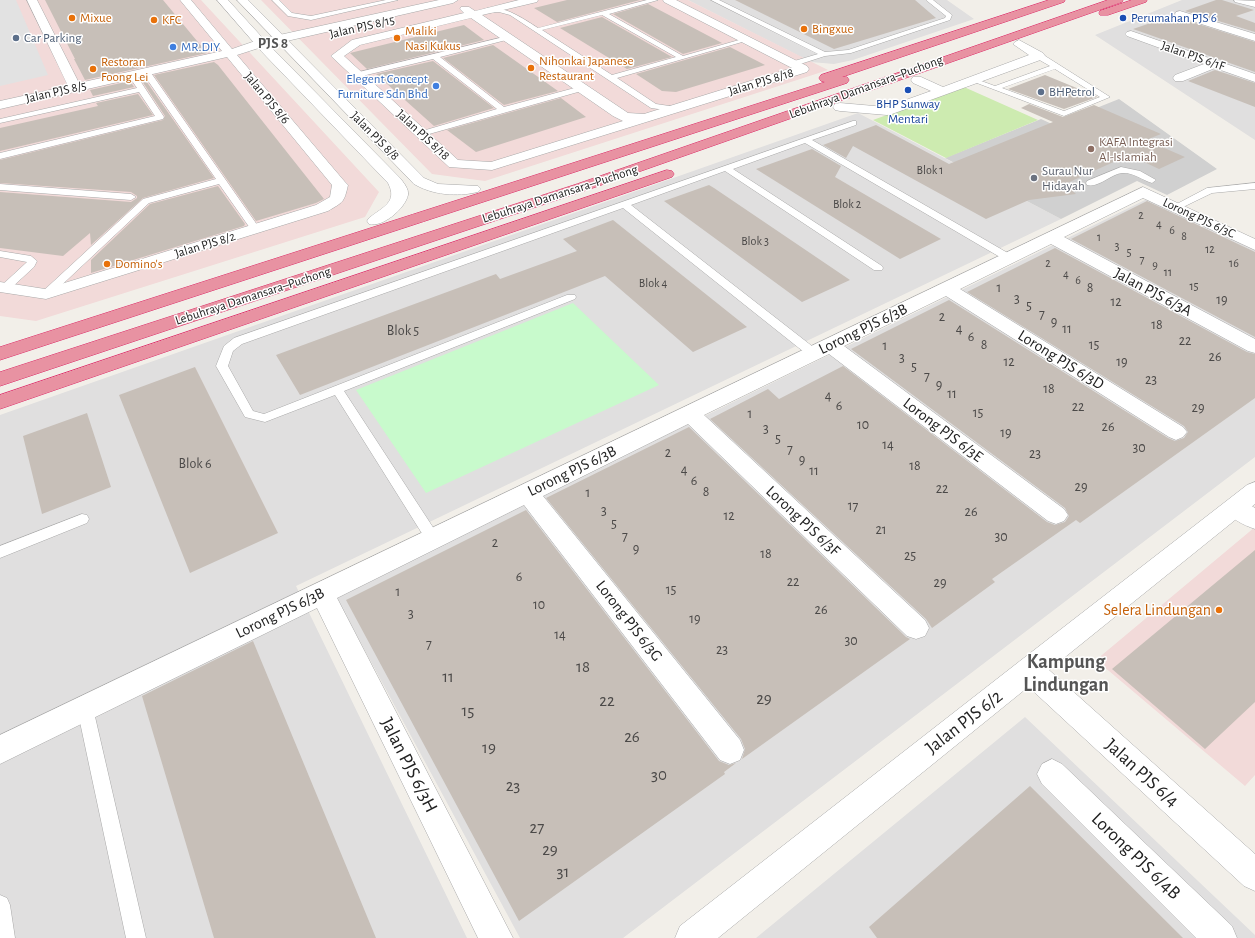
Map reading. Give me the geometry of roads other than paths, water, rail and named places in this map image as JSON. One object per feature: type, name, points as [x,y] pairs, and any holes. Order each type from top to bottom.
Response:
[{"type":"highway","points":[[0,339],[722,111],[1060,0]]},
{"type":"highway","name":"Lebuhraya Damansara–Puchong","points":[[0,354],[1088,0]]},
{"type":"highway","name":"Lebuhraya Damansara–Puchong","points":[[0,379],[582,187],[1118,0]]},
{"type":"highway","points":[[684,152],[767,132],[1142,0]]},
{"type":"highway","points":[[960,42],[1008,18]]},
{"type":"highway","points":[[0,402],[548,217],[754,143],[767,132]]},
{"type":"street","points":[[32,0],[75,88]]},
{"type":"street","name":"Jalan PJS 8/6","points":[[184,0],[340,185],[337,199]]},
{"type":"street","name":"Jalan PJS 8/8","points":[[222,0],[263,46],[395,182],[400,191],[398,198],[391,209],[375,221]]},
{"type":"street","name":"Jalan PJS 8/8","points":[[242,0],[419,181],[427,187],[436,189],[472,190]]},
{"type":"street","name":"Jalan PJS 8/18","points":[[532,0],[356,42],[337,56],[454,164],[492,166],[803,69],[668,0]]},
{"type":"street","points":[[1239,0],[1255,4]]},
{"type":"street","name":"Jalan PJS 8/15","points":[[229,53],[282,42],[454,1],[474,2]]},
{"type":"street","name":"Jalan PJS 8/18","points":[[454,1],[478,13],[508,38],[618,113],[625,117],[644,118]]},
{"type":"street","points":[[1180,14],[1255,38]]},
{"type":"street","name":"Jalan PJS 6/1F","points":[[1131,34],[1255,78]]},
{"type":"street","points":[[1019,44],[1039,56]]},
{"type":"street","name":"Jalan PJS 8/5","points":[[0,105],[229,53]]},
{"type":"street","points":[[840,107],[888,111],[1039,56]]},
{"type":"street","points":[[1179,78],[1215,64]]},
{"type":"street","points":[[917,80],[942,91]]},
{"type":"street","name":"Jalan PJS 8/18","points":[[596,133],[609,125],[618,113]]},
{"type":"street","name":"Lorong PJS 6/3B","points":[[0,750],[1009,258],[1148,186]]},
{"type":"street","name":"Lorong PJS 6/3C","points":[[1148,186],[1176,207],[1255,245]]},
{"type":"street","name":"Jalan PJS 8/2","points":[[2,287],[46,294],[322,208],[337,199]]},
{"type":"street","name":"Jalan PJS 6/3A","points":[[1051,237],[1255,346]]},
{"type":"street","name":"Lorong PJS 6/3D","points":[[946,288],[1176,432]]},
{"type":"street","name":"Lorong PJS 6/3E","points":[[822,349],[1056,515]]},
{"type":"street","name":"Lorong PJS 6/3F","points":[[690,414],[916,628]]},
{"type":"street","name":"Jalan PJS 6/2","points":[[692,938],[1255,491]]},
{"type":"street","name":"Lorong PJS 6/3G","points":[[528,493],[730,750]]},
{"type":"street","points":[[1235,507],[1255,520]]},
{"type":"street","name":"Jalan PJS 6/3H","points":[[322,593],[496,938]]},
{"type":"street","name":"Jalan PJS 6/4","points":[[1029,670],[1255,875]]},
{"type":"street","name":"Lorong PJS 6/4B","points":[[1052,774],[1220,938]]},
{"type":"lane","points":[[275,0],[290,15],[311,18],[396,0]]},
{"type":"lane","points":[[536,30],[655,0]]},
{"type":"lane","points":[[714,0],[824,54]]},
{"type":"lane","points":[[794,64],[824,54],[849,52],[948,19],[949,15],[929,0]]},
{"type":"lane","points":[[512,14],[513,7],[520,3]]},
{"type":"lane","points":[[478,13],[499,10],[512,14],[654,106],[673,109]]},
{"type":"lane","points":[[603,13],[682,58]]},
{"type":"lane","points":[[358,75],[508,38]]},
{"type":"lane","points":[[610,78],[746,40]]},
{"type":"lane","points":[[434,56],[503,110]]},
{"type":"lane","points":[[973,80],[1064,114],[1106,96],[1039,56]]},
{"type":"lane","points":[[995,88],[1056,66]]},
{"type":"lane","points":[[146,72],[255,229]]},
{"type":"lane","points":[[0,156],[160,117],[132,75]]},
{"type":"lane","points":[[422,134],[582,88]]},
{"type":"lane","points":[[0,121],[142,89]]},
{"type":"lane","points":[[644,118],[652,112],[654,106]]},
{"type":"lane","points":[[571,297],[265,418],[249,414],[222,366],[228,349],[238,341],[853,123]]},
{"type":"lane","points":[[806,140],[1009,258]]},
{"type":"lane","points":[[726,168],[878,268]]},
{"type":"lane","points":[[1090,183],[1121,170],[1137,173],[1148,186],[1160,172]]},
{"type":"lane","points":[[46,294],[146,201],[222,180]]},
{"type":"lane","points":[[1176,207],[1210,190],[1255,186]]},
{"type":"lane","points":[[0,187],[131,197]]},
{"type":"lane","points":[[624,204],[822,349]]},
{"type":"lane","points":[[0,254],[27,258],[32,261],[30,265],[2,287]]},
{"type":"lane","points":[[337,390],[433,539]]},
{"type":"lane","points":[[0,552],[82,519]]},
{"type":"lane","points":[[85,708],[136,938]]},
{"type":"lane","points":[[0,905],[5,938]]},
{"type":"place","name":"Mixue","points":[[72,18]]},
{"type":"place","name":"Perumahan PJS 6","points":[[1123,18]]},
{"type":"place","name":"KFC","points":[[154,20]]},
{"type":"place","name":"Bingxue","points":[[804,29]]},
{"type":"place","name":"Car Parking","points":[[16,38]]},
{"type":"place","name":"Maliki Nasi Kukus","points":[[397,38]]},
{"type":"place","name":"MR.DIY","points":[[173,47]]},
{"type":"place","name":"Nihonkai Japanese Restaurant","points":[[531,68]]},
{"type":"place","name":"Restoran Foong Lei","points":[[93,69]]},
{"type":"place","name":"Elegent Concept Furniture Sdn Bhd","points":[[436,86]]},
{"type":"place","name":"BHP Sunway Mentari","points":[[908,90]]},
{"type":"place","name":"BHPetrol","points":[[1041,92]]},
{"type":"place","name":"KAFA Integrasi Al-Islamiah","points":[[1091,149]]},
{"type":"place","name":"Surau Nur Hidayah","points":[[1034,178]]},
{"type":"place","name":"Domino's","points":[[107,264]]},
{"type":"place","name":"Selera Lindungan","points":[[1219,610]]},
{"type":"district","name":"PJS 8","points":[[273,43]]},
{"type":"district","name":"Kampung Lindungan","points":[[1066,674]]}]
